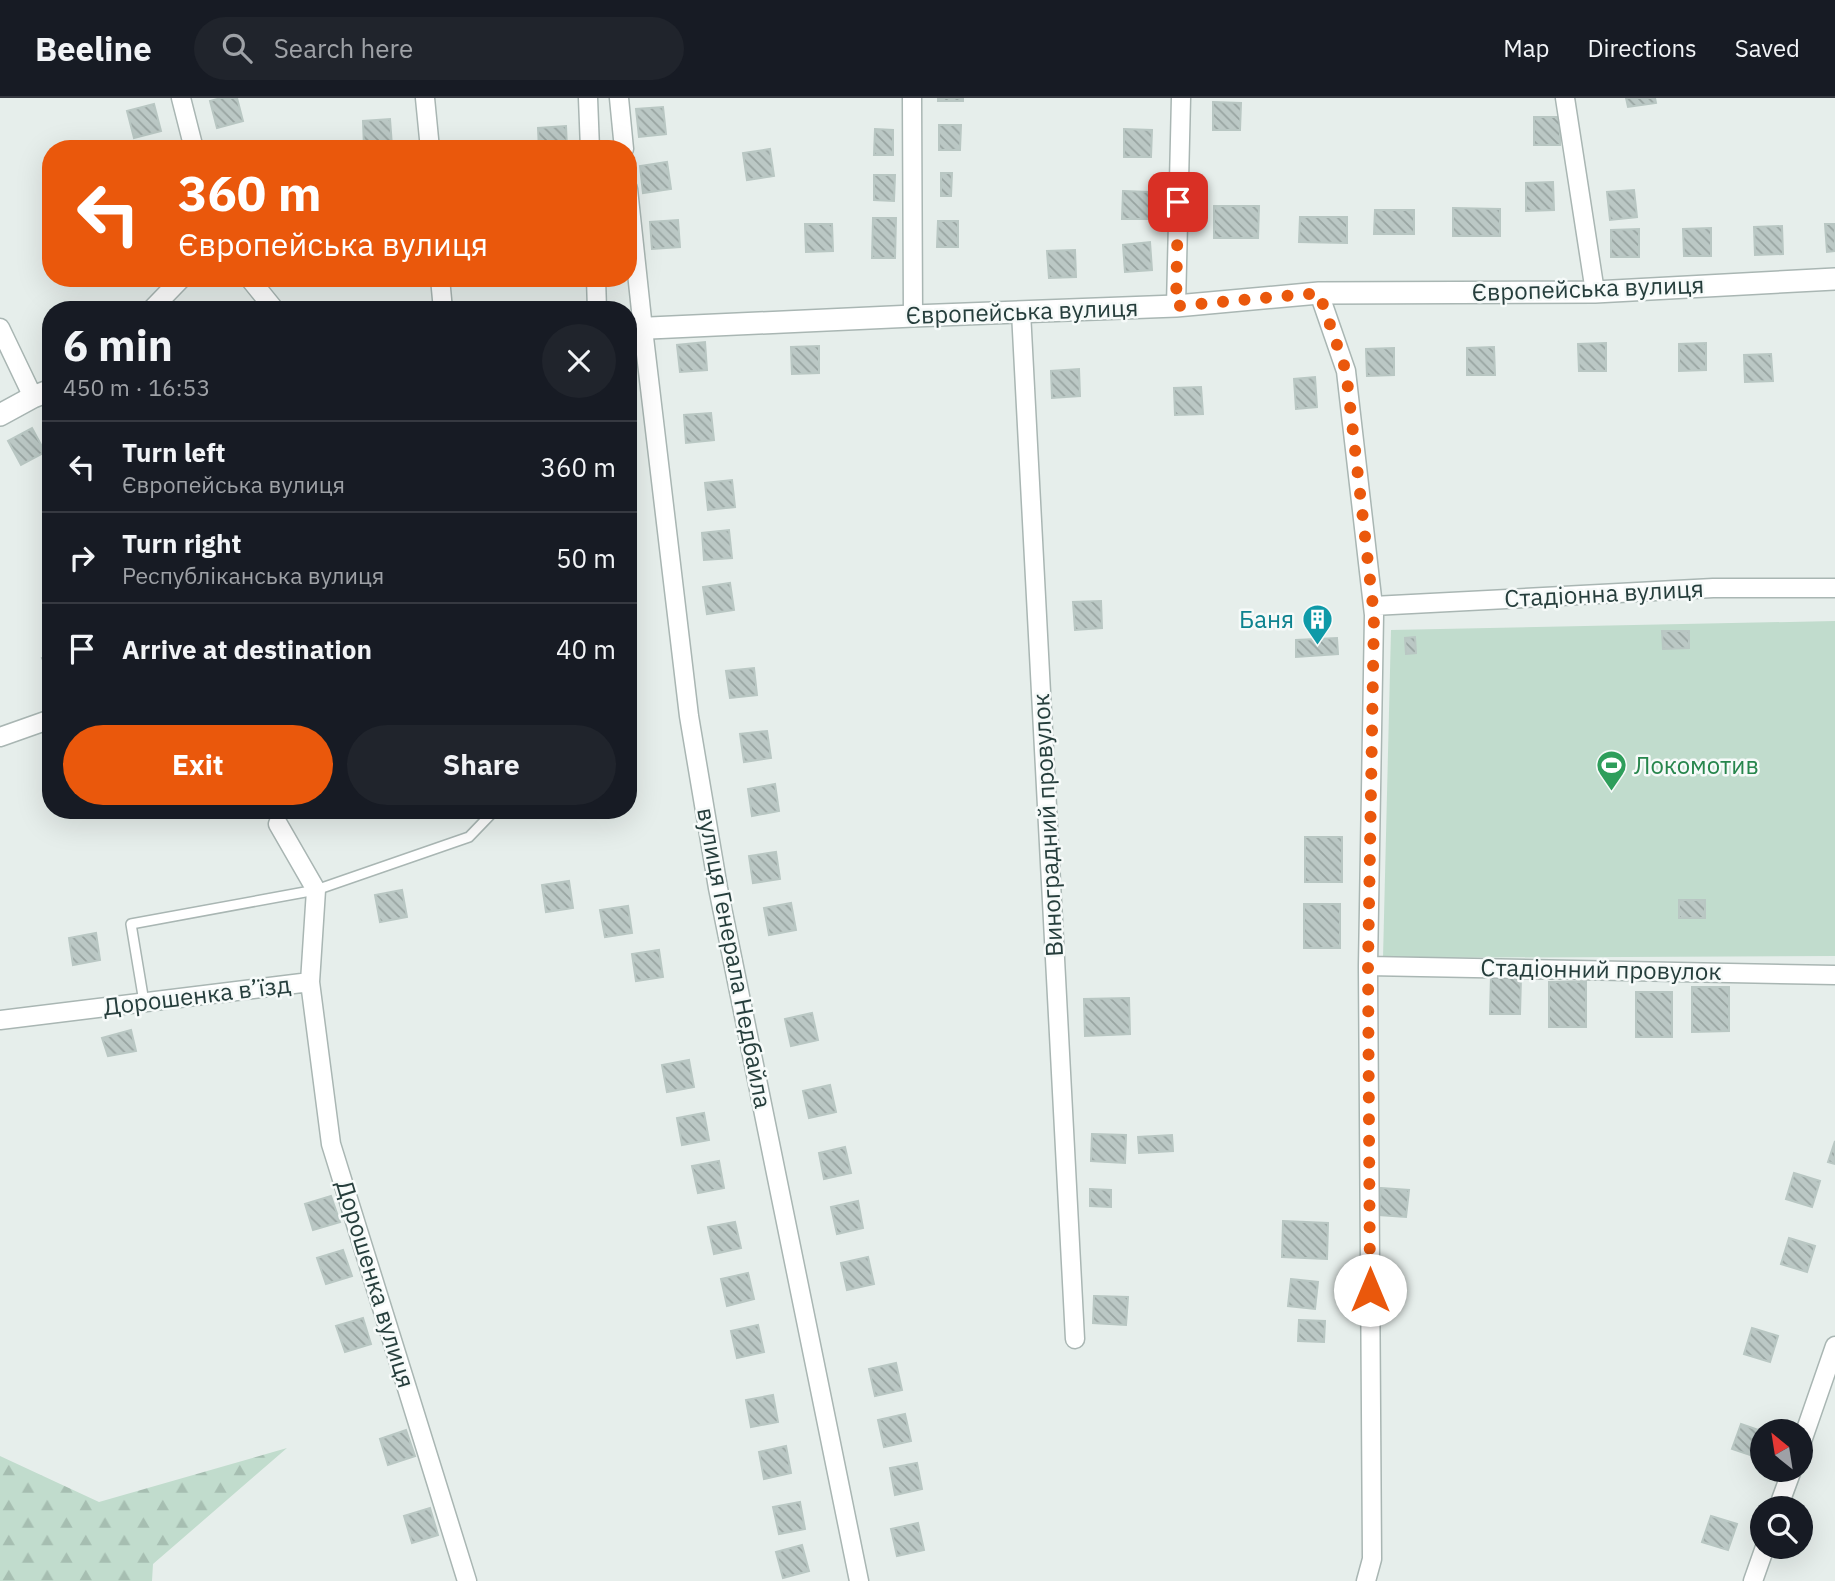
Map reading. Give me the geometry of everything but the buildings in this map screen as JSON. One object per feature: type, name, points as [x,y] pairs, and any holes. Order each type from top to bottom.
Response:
[{"type":"street","points":[[181,98],[192,140]]},
{"type":"street","points":[[425,98],[429,140]]},
{"type":"street","points":[[588,98],[590,140]]},
{"type":"street","points":[[619,98],[623,140]]},
{"type":"street","points":[[912,98],[913,316]]},
{"type":"street","points":[[1176,306],[1181,98]]},
{"type":"street","points":[[1565,98],[1595,292]]},
{"type":"street","name":"Європейська вулиця","points":[[637,329],[1176,306],[1319,293],[1595,292],[1835,279]]},
{"type":"street","points":[[160,301],[173,287]]},
{"type":"street","points":[[256,287],[268,301]]},
{"type":"street","points":[[1319,293],[1346,371],[1373,606],[1368,965],[1372,1559],[1366,1581]]},
{"type":"street","name":"Виноградний провулок","points":[[1021,312],[1075,1339]]},
{"type":"street","points":[[0,328],[42,393],[0,415]]},
{"type":"street","name":"вулиця Генерала Недбайла","points":[[637,336],[689,716],[716,875],[859,1581]]},
{"type":"street","name":"Стадіонна вулиця","points":[[1373,606],[1713,588],[1835,588]]},
{"type":"street","points":[[0,737],[42,722]]},
{"type":"street","points":[[278,824],[316,890]]},
{"type":"street","name":"Дорошенка в’їзд","points":[[0,1020],[310,982],[316,890]]},
{"type":"street","name":"Стадіонний провулок","points":[[1368,965],[1835,975]]},
{"type":"street","name":"Дорошенка вулиця","points":[[310,982],[331,1144],[467,1581]]},
{"type":"street","points":[[1810,1419],[1835,1346]]},
{"type":"street","points":[[1753,1581],[1761,1559]]},
{"type":"lane","points":[[144,1002],[131,924],[316,890],[469,837],[486,819]]},
{"type":"green space","name":"Локомотив","points":[[1835,621],[1835,956],[1383,958],[1391,630]]},
{"type":"green space","points":[[287,1448],[153,1564],[152,1581],[0,1581],[0,1456],[99,1502]]},
{"type":"place","name":"Баня","points":[[1317,647]]},
{"type":"place","name":"Локомотив","points":[[1611,793]]},
{"type":"route","points":[[1178,202],[1176,306],[1319,293],[1346,371],[1374,615],[1368,965],[1370,1290]]}]
